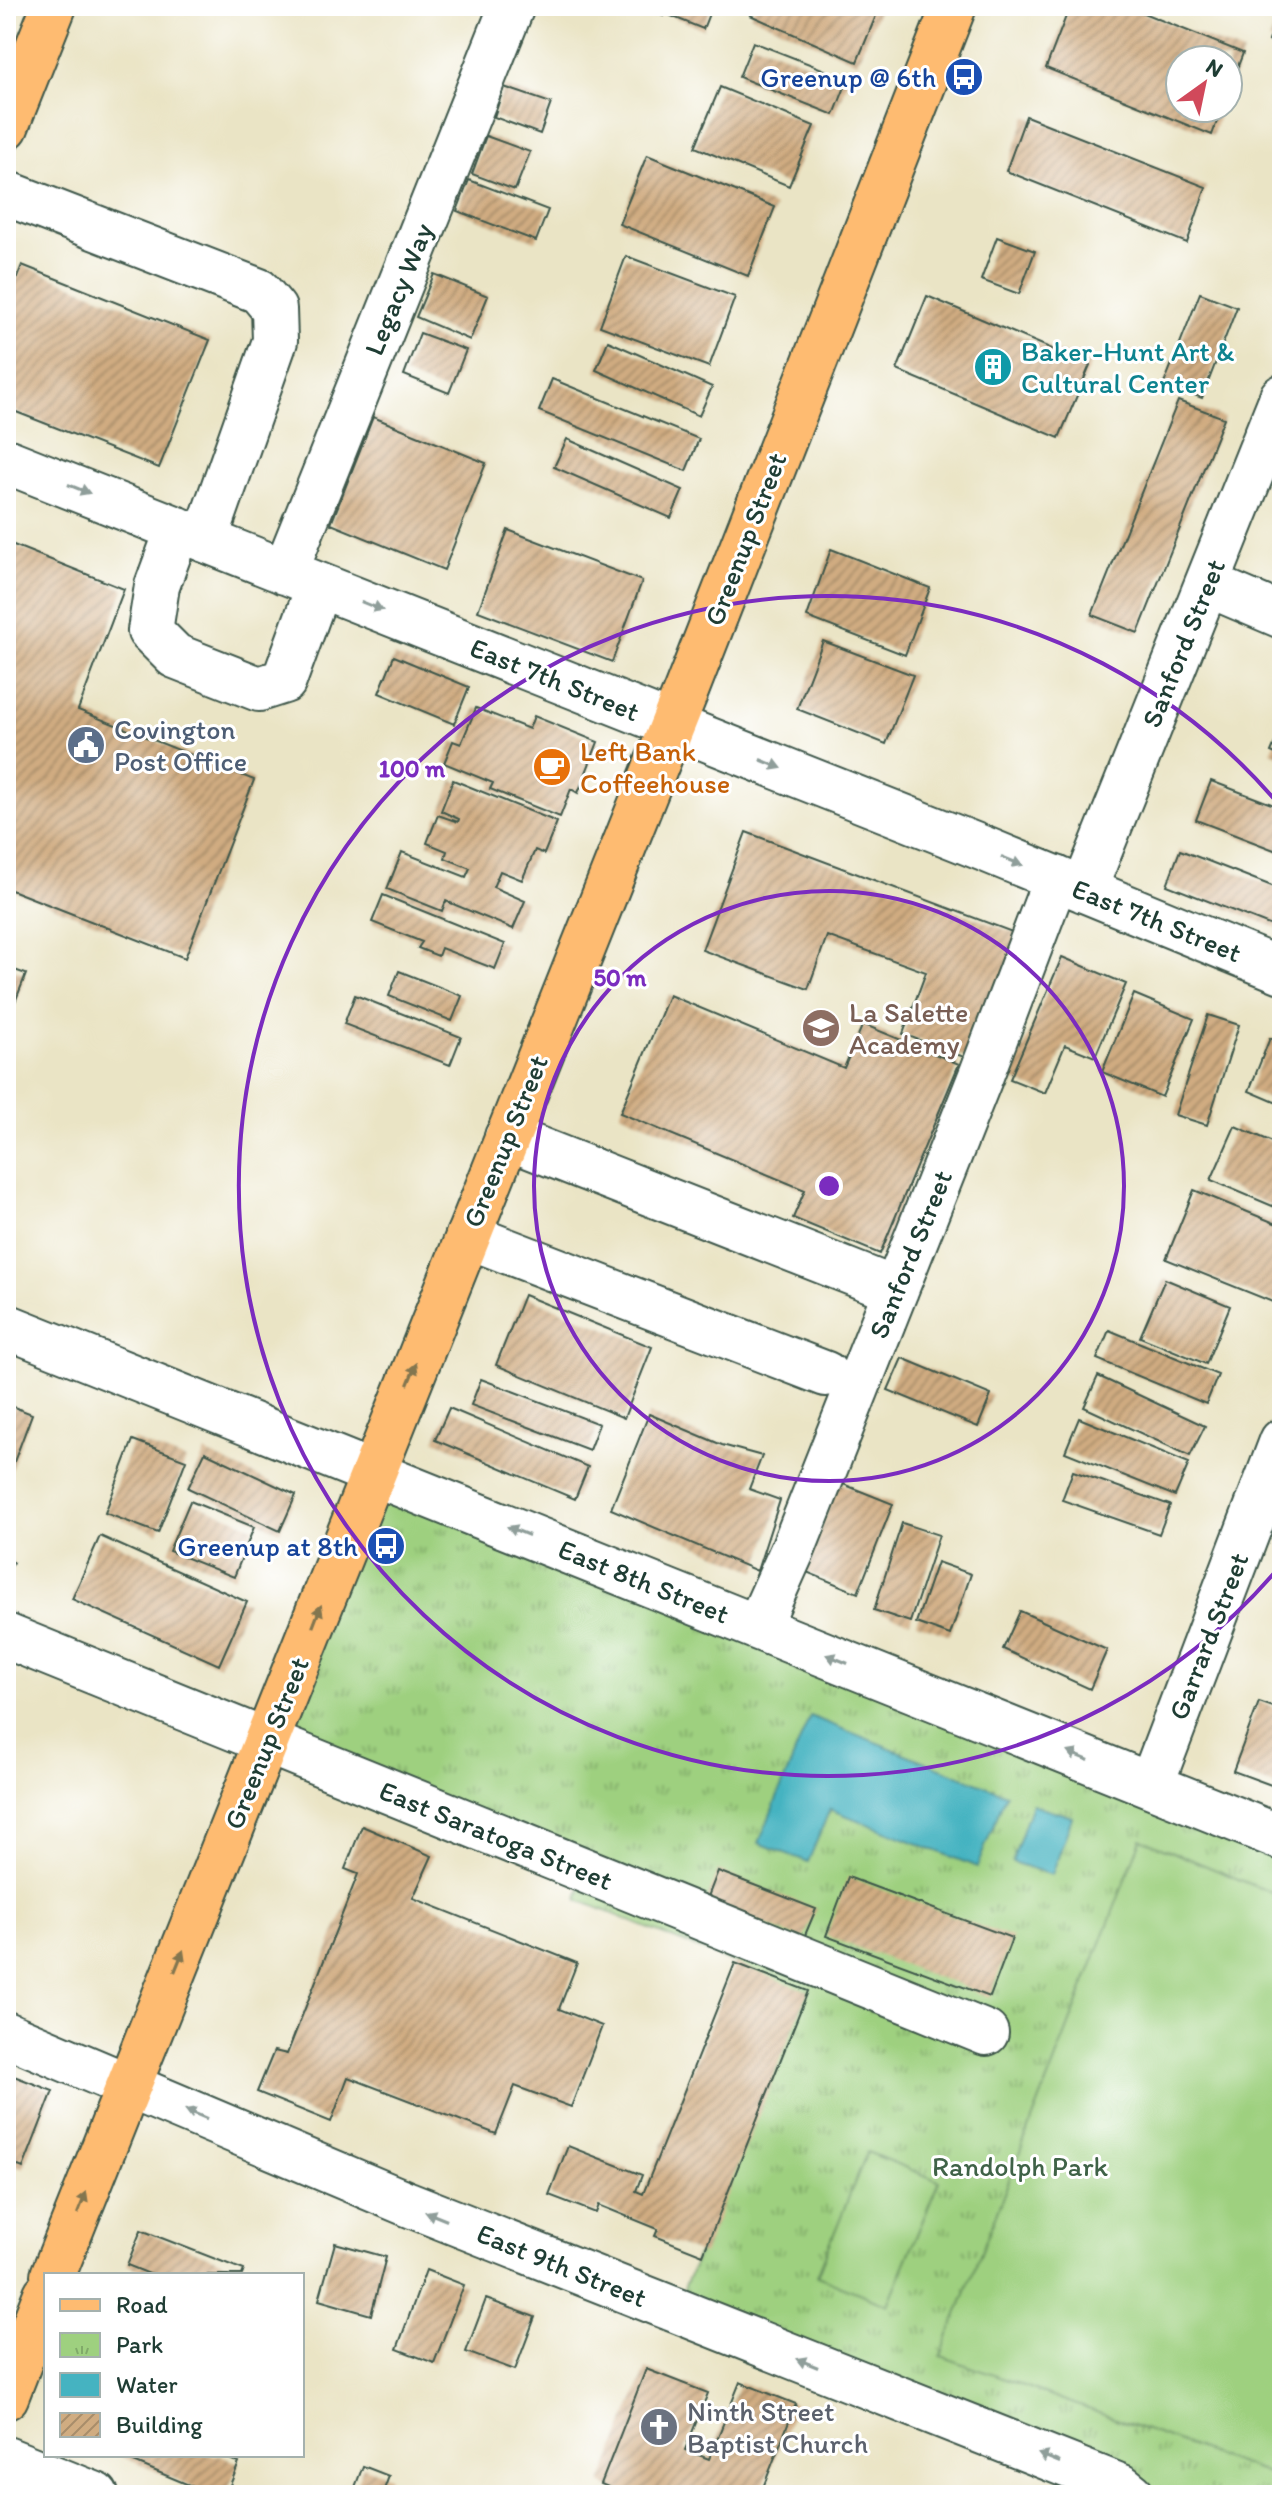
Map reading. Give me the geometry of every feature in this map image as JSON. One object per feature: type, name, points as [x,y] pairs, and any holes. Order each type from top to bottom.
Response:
[{"type":"main road","points":[[6,127],[54,6]]},
{"type":"main road","name":"Greenup Street","points":[[54,2273],[672,725],[954,6]]},
{"type":"main road","points":[[6,2397],[44,2299]]},
{"type":"street","name":"Legacy Way","points":[[191,534],[157,586],[150,631],[175,656],[259,689],[284,681],[302,578],[512,6]]},
{"type":"street","points":[[6,193],[259,291],[274,309],[275,341],[191,534]]},
{"type":"street","name":"Sanford Street","points":[[758,1627],[793,1549],[896,1290],[1070,884],[1207,584],[1282,397]]},
{"type":"street","name":"East 7th Street","points":[[6,461],[1282,971]]},
{"type":"street","points":[[1207,584],[1282,616]]},
{"type":"street","points":[[507,1137],[896,1290]]},
{"type":"street","points":[[468,1236],[826,1374]]},
{"type":"street","name":"East 8th Street","points":[[6,1326],[1282,1838]]},
{"type":"street","name":"Garrard Street","points":[[1151,1785],[1282,1441]]},
{"type":"street","name":"East Saratoga Street","points":[[6,1636],[986,2033]]},
{"type":"street","name":"East 9th Street","points":[[6,2034],[408,2204],[1127,2491]]},
{"type":"street","points":[[6,2459],[96,2495]]},
{"type":"green space","name":"Randolph Park","points":[[372,1473],[1282,1838],[1282,2495],[1132,2495],[675,2310],[807,1993],[578,1900],[584,1872],[267,1741]]},
{"type":"green space","points":[[1141,1839],[1282,1897],[1282,2479],[941,2356]]},
{"type":"green space","points":[[867,2152],[939,2181],[888,2305],[817,2276]]},
{"type":"water","points":[[810,1716],[1006,1794],[977,1867],[830,1809],[808,1862],[759,1843]]},
{"type":"water","points":[[1032,1804],[1072,1817],[1052,1875],[1012,1862]]},
{"type":"building","points":[[635,6],[666,6],[663,16]]},
{"type":"building","points":[[675,6],[712,6],[703,29],[671,16]]},
{"type":"building","points":[[755,6],[880,6],[857,62],[750,15]]},
{"type":"building","points":[[1070,6],[1126,6],[1221,44],[1164,44],[1164,116],[1046,68]]},
{"type":"building","points":[[1282,6],[1282,45],[1269,41]]},
{"type":"building","points":[[753,42],[848,79],[834,115],[739,77]]},
{"type":"building","points":[[504,87],[551,103],[540,134],[494,117]]},
{"type":"building","points":[[720,87],[814,126],[789,186],[695,147]]},
{"type":"building","points":[[1026,116],[1206,187],[1187,243],[1006,171]]},
{"type":"building","points":[[1185,124],[1216,124],[1212,135]]},
{"type":"building","points":[[486,136],[530,152],[515,190],[472,174]]},
{"type":"building","points":[[647,155],[775,207],[748,276],[619,224]]},
{"type":"building","points":[[469,180],[548,210],[536,241],[457,211]]},
{"type":"building","points":[[997,237],[1035,251],[1019,294],[981,280]]},
{"type":"building","points":[[626,256],[735,297],[709,367],[600,326]]},
{"type":"building","points":[[22,265],[210,340],[159,468],[6,408],[6,306]]},
{"type":"building","points":[[434,274],[488,296],[470,340],[416,317]]},
{"type":"building","points":[[1200,293],[1237,307],[1202,398],[1164,384]]},
{"type":"building","name":"Baker-Hunt Art & Cultural Center","points":[[927,296],[1090,365],[1059,438],[897,370]]},
{"type":"building","points":[[420,333],[466,350],[449,393],[404,375]]},
{"type":"building","points":[[608,341],[712,387],[699,416],[596,370]]},
{"type":"building","points":[[552,379],[699,439],[686,471],[539,411]]},
{"type":"building","points":[[1178,401],[1224,418],[1138,633],[1092,615]]},
{"type":"building","points":[[373,417],[486,463],[444,570],[331,524]]},
{"type":"building","points":[[567,439],[683,490],[671,518],[554,467]]},
{"type":"building","points":[[508,530],[642,581],[612,662],[478,611]]},
{"type":"building","name":"Covington Post Office","points":[[6,542],[124,589],[78,710],[254,780],[185,958],[6,888]]},
{"type":"building","points":[[831,549],[930,588],[905,655],[807,617]]},
{"type":"building","points":[[823,641],[913,675],[886,744],[797,709]]},
{"type":"building","points":[[394,656],[469,687],[454,724],[379,693]]},
{"type":"building","name":"Left Bank Coffeehouse","points":[[476,708],[529,729],[534,716],[598,742],[578,793],[571,789],[560,817],[490,789],[493,783],[444,763],[453,741],[461,744]]},
{"type":"building","points":[[1282,726],[1282,757],[1271,752]]},
{"type":"building","points":[[453,780],[557,822],[544,854],[535,850],[522,880],[500,871],[493,887],[525,901],[513,929],[446,901],[442,911],[387,889],[402,852],[466,877],[470,868],[445,858],[447,851],[427,843],[438,815],[458,822],[459,819],[441,811]]},
{"type":"building","points":[[1211,781],[1282,808],[1282,853],[1196,820]]},
{"type":"building","points":[[746,832],[1023,936],[977,1062],[903,1034],[926,972],[827,936],[808,989],[702,950]]},
{"type":"building","points":[[1180,850],[1282,890],[1282,930],[1167,885]]},
{"type":"building","points":[[383,895],[505,944],[495,969],[441,948],[438,956],[418,948],[422,942],[372,922]]},
{"type":"building","points":[[1062,957],[1126,984],[1095,1057],[1065,1045],[1045,1093],[1010,1079]]},
{"type":"building","points":[[6,967],[26,974],[6,1025]]},
{"type":"building","points":[[399,971],[462,996],[452,1021],[389,996]]},
{"type":"building","points":[[1134,994],[1194,1019],[1162,1097],[1102,1072]]},
{"type":"building","points":[[355,995],[461,1037],[450,1065],[344,1024]]},
{"type":"building","points":[[669,995],[844,1068],[863,1024],[959,1064],[880,1254],[793,1218],[805,1190],[620,1113]]},
{"type":"building","points":[[1208,1015],[1239,1025],[1207,1125],[1175,1115]]},
{"type":"building","points":[[1270,1038],[1282,1043],[1282,1105],[1249,1091]]},
{"type":"building","points":[[1235,1126],[1282,1146],[1282,1210],[1211,1180]]},
{"type":"building","points":[[1194,1190],[1282,1226],[1282,1285],[1275,1303],[1166,1259]]},
{"type":"building","points":[[1165,1279],[1230,1306],[1206,1364],[1140,1337]]},
{"type":"building","points":[[524,1295],[652,1347],[624,1418],[496,1365]]},
{"type":"building","points":[[1109,1330],[1218,1375],[1206,1404],[1097,1359]]},
{"type":"building","points":[[902,1358],[991,1395],[978,1427],[888,1390]]},
{"type":"building","points":[[1098,1376],[1205,1426],[1190,1456],[1084,1407]]},
{"type":"building","points":[[481,1379],[599,1424],[589,1450],[471,1405]]},
{"type":"building","points":[[6,1404],[32,1414],[6,1483]]},
{"type":"building","points":[[449,1408],[588,1467],[575,1499],[435,1440]]},
{"type":"building","points":[[649,1414],[722,1445],[762,1456],[749,1489],[780,1500],[757,1571],[611,1509]]},
{"type":"building","points":[[1079,1418],[1189,1463],[1175,1496],[1065,1452]]},
{"type":"building","points":[[133,1440],[186,1460],[158,1533],[105,1513]]},
{"type":"building","points":[[205,1452],[296,1495],[280,1531],[188,1488]]},
{"type":"building","points":[[1073,1471],[1170,1505],[1159,1534],[1062,1500]]},
{"type":"building","points":[[838,1482],[893,1504],[858,1593],[804,1571]]},
{"type":"building","points":[[190,1501],[254,1527],[234,1577],[169,1551]]},
{"type":"building","points":[[902,1523],[939,1535],[910,1622],[874,1610]]},
{"type":"building","points":[[100,1536],[247,1602],[219,1665],[72,1599]]},
{"type":"building","points":[[6,1560],[13,1562],[6,1580]]},
{"type":"building","points":[[937,1562],[971,1574],[950,1635],[916,1623]]},
{"type":"building","points":[[1020,1611],[1107,1650],[1090,1689],[1003,1649]]},
{"type":"building","points":[[1259,1702],[1282,1710],[1282,1789],[1233,1771]]},
{"type":"building","points":[[362,1826],[432,1856],[413,1898],[577,1963],[559,2009],[602,2026],[571,2107],[515,2086],[496,2134],[348,2077],[331,2122],[257,2092],[274,2051],[287,2054],[358,1874],[345,1869]]},
{"type":"building","points":[[718,1871],[816,1909],[803,1940],[706,1902]]},
{"type":"building","points":[[848,1877],[1012,1938],[990,1997],[826,1936]]},
{"type":"building","points":[[735,1963],[808,1991],[703,2255],[655,2236],[658,2229],[599,2205],[596,2213],[549,2195],[568,2146],[642,2175],[636,2191],[643,2194]]},
{"type":"building","points":[[6,2073],[53,2091],[23,2168],[6,2161]]},
{"type":"building","points":[[141,2230],[244,2270],[243,2273],[147,2273],[127,2265]]},
{"type":"building","points":[[335,2243],[386,2257],[371,2315],[319,2300]]},
{"type":"building","points":[[426,2270],[464,2285],[434,2363],[397,2349]]},
{"type":"building","points":[[486,2299],[535,2317],[515,2370],[466,2352]]},
{"type":"building","name":"Ninth Street Baptist Church","points":[[646,2369],[708,2393],[685,2450],[709,2459],[740,2382],[796,2404],[760,2495],[627,2495],[601,2484]]},
{"type":"building","points":[[122,2457],[225,2457],[239,2463],[226,2495],[213,2495]]},
{"type":"building","points":[[363,2466],[389,2476],[382,2495],[352,2495]]},
{"type":"place","name":"Greenup @ 6th","points":[[964,77]]},
{"type":"place","name":"Baker-Hunt Art & Cultural Center","points":[[993,367]]},
{"type":"place","name":"Covington Post Office","points":[[86,745]]},
{"type":"place","name":"Left Bank Coffeehouse","points":[[552,767]]},
{"type":"place","name":"La Salette Academy","points":[[821,1028]]},
{"type":"place","name":"Greenup at 8th","points":[[386,1546]]},
{"type":"place","name":"Ninth Street Baptist Church","points":[[659,2427]]}]
